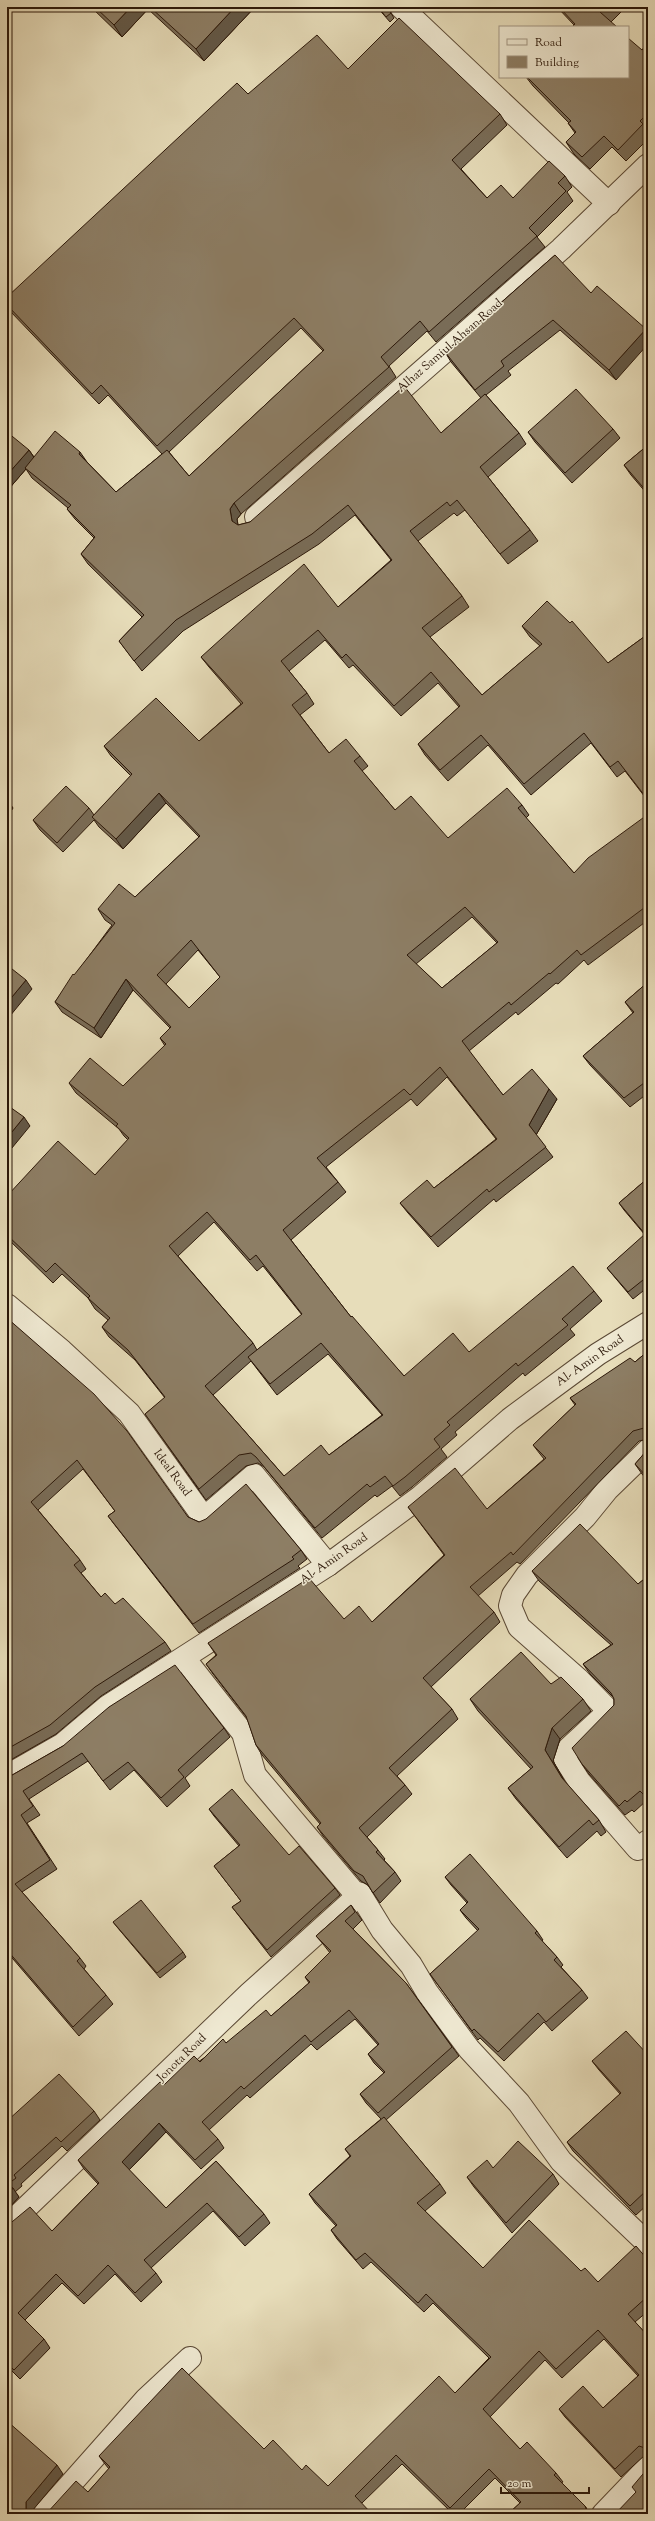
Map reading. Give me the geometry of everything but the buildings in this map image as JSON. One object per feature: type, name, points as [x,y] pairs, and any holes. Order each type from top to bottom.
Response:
[{"type":"street","points":[[401,7],[609,204]]},
{"type":"street","name":"Alhaz Samiul Ahsan Road","points":[[249,523],[562,249],[648,165]]},
{"type":"street","name":"Ideal Road","points":[[7,1305],[62,1351],[129,1413],[204,1518],[254,1475],[328,1564]]},
{"type":"street","name":"Al- Amin Road","points":[[7,1776],[63,1744],[108,1706],[328,1564],[420,1498],[510,1419],[598,1354],[648,1323]]},
{"type":"street","points":[[648,1450],[607,1490],[585,1517],[527,1576],[513,1595],[510,1606],[519,1627],[578,1679],[609,1711],[569,1748],[565,1759],[579,1781],[638,1849],[648,1841]]},
{"type":"street","points":[[184,1658],[243,1733],[255,1775],[353,1891],[360,1894],[382,1930],[410,1965],[427,1992],[470,2049],[519,2102],[561,2161],[644,2234]]},
{"type":"street","name":"Jonota Road","points":[[7,2226],[250,1994],[360,1894]]},
{"type":"street","points":[[44,2514],[146,2399],[190,2358]]},
{"type":"street","points":[[603,2514],[648,2467]]}]
